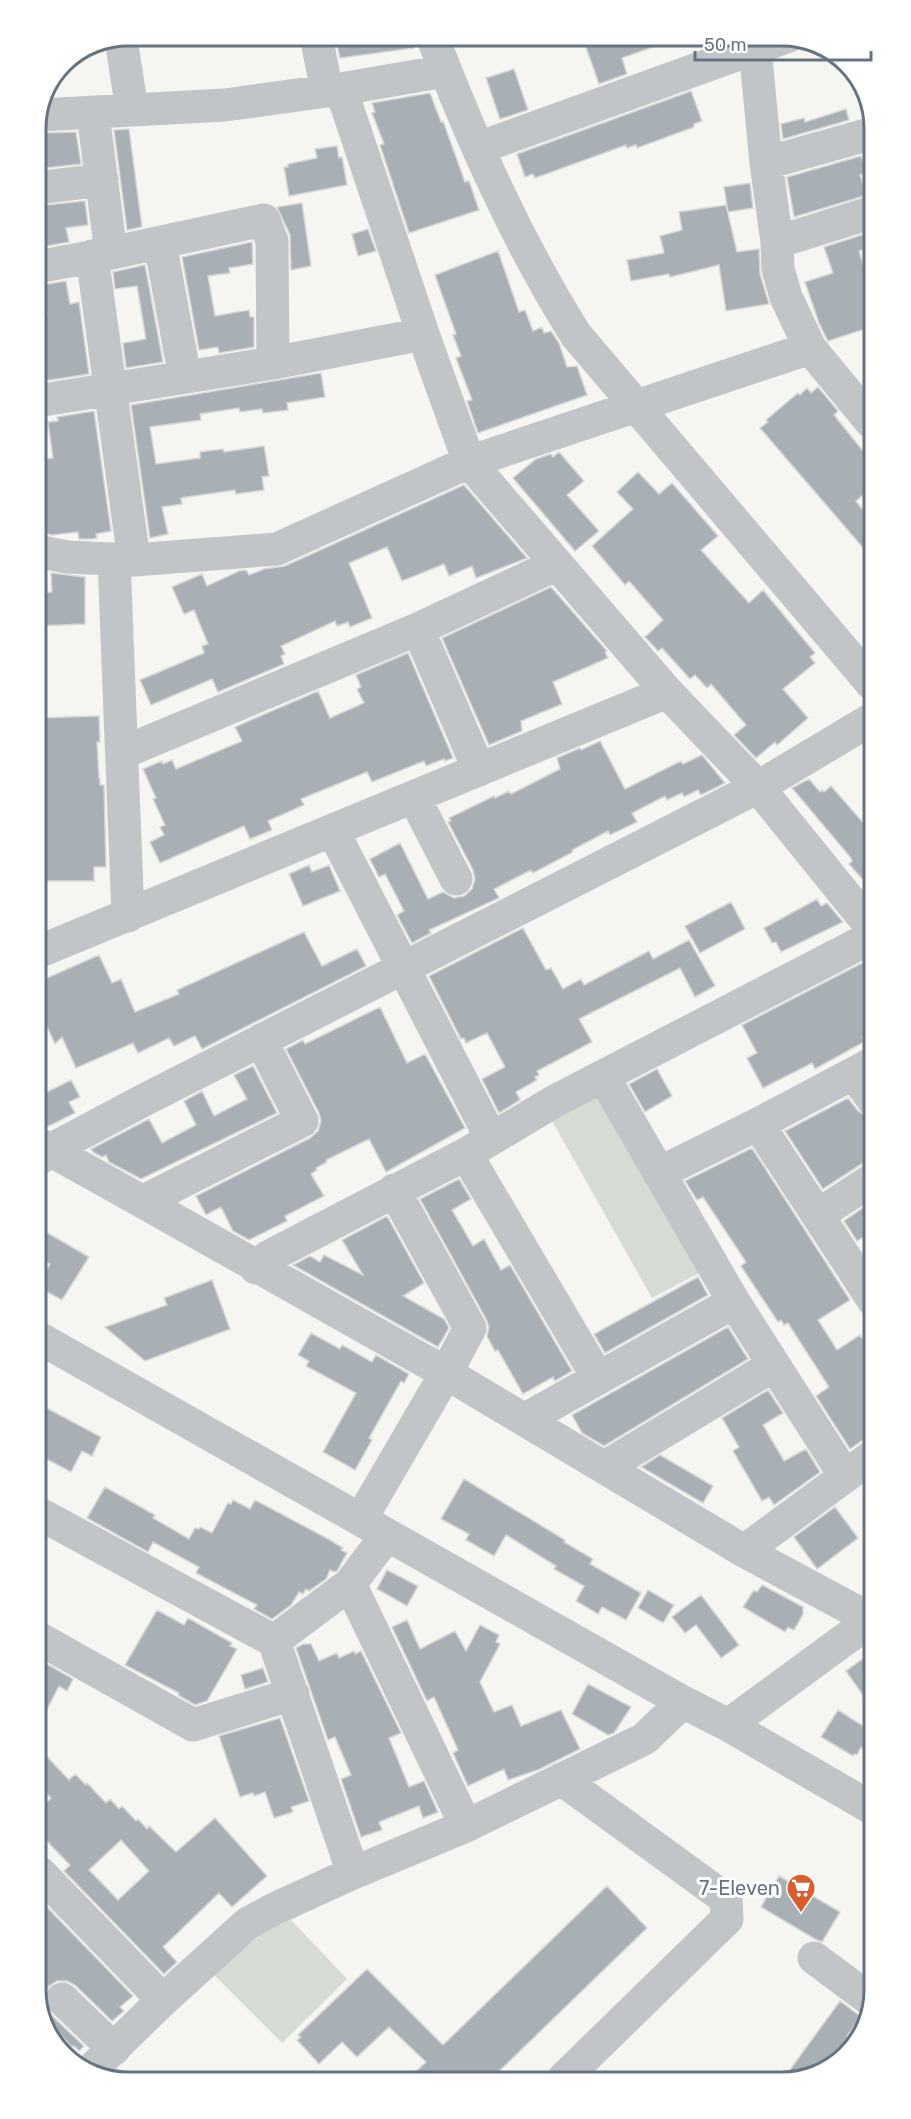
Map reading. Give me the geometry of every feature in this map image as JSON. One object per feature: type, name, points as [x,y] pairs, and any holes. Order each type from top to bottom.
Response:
[{"type":"street","points":[[319,46],[469,462],[667,692],[758,787],[864,918]]},
{"type":"street","points":[[436,46],[495,188],[543,282],[576,335],[864,675]]},
{"type":"street","points":[[122,47],[132,110]]},
{"type":"street","points":[[478,148],[758,47]]},
{"type":"street","points":[[755,48],[766,163],[777,242],[778,269],[786,297],[810,348],[864,414]]},
{"type":"street","points":[[48,115],[225,105],[334,90],[445,71]]},
{"type":"street","points":[[93,114],[102,180],[102,255],[124,560],[122,753],[128,916]]},
{"type":"street","points":[[766,163],[864,136]]},
{"type":"street","points":[[47,187],[102,180]]},
{"type":"street","points":[[777,242],[864,215]]},
{"type":"street","points":[[47,265],[264,220],[272,241],[273,363]]},
{"type":"street","points":[[160,243],[185,377]]},
{"type":"street","points":[[47,400],[273,363],[423,334]]},
{"type":"street","points":[[47,552],[68,557],[124,560],[277,549],[469,462],[810,348]]},
{"type":"street","points":[[122,753],[418,629],[557,564]]},
{"type":"street","points":[[418,629],[479,770]]},
{"type":"street","points":[[47,949],[667,692]]},
{"type":"street","points":[[46,1149],[404,969],[758,787],[864,724]]},
{"type":"street","points":[[414,797],[456,879]]},
{"type":"street","points":[[333,831],[404,969],[479,1146],[598,1378]]},
{"type":"street","points":[[256,1268],[268,1257],[479,1146],[603,1076],[864,941]]},
{"type":"street","points":[[144,1201],[302,1120],[261,1040]]},
{"type":"street","points":[[603,1076],[734,1302],[845,1476]]},
{"type":"street","points":[[659,1173],[758,1124],[864,1080]]},
{"type":"street","points":[[758,1124],[864,1281]]},
{"type":"street","points":[[46,1153],[144,1201],[256,1268],[446,1373],[744,1551],[864,1615]]},
{"type":"street","points":[[818,1215],[864,1185]]},
{"type":"street","points":[[274,1641],[350,1584],[446,1373],[470,1328],[393,1190]]},
{"type":"street","points":[[524,1420],[734,1302]]},
{"type":"street","points":[[46,1342],[729,1725],[864,1804]]},
{"type":"street","points":[[605,1467],[774,1365]]},
{"type":"street","points":[[744,1551],[864,1462]]},
{"type":"street","points":[[46,1517],[274,1641],[353,1873]]},
{"type":"street","points":[[350,1584],[466,1826]]},
{"type":"street","points":[[729,1725],[864,1627]]},
{"type":"street","points":[[46,1642],[193,1725],[293,1694]]},
{"type":"street","points":[[62,1999],[102,2060],[163,2000],[247,1924],[353,1873],[466,1826],[644,1739],[683,1701]]},
{"type":"street","points":[[561,1779],[726,1899],[727,1919],[570,2072]]},
{"type":"street","points":[[46,1880],[163,2000]]},
{"type":"street","points":[[814,1958],[864,1995]]},
{"type":"shaded area","points":[[594,1096],[606,1098],[705,1270],[652,1298],[551,1119]]},
{"type":"shaded area","points":[[291,1920],[347,1979],[282,2043],[214,1975],[259,1937]]},
{"type":"building","points":[[337,46],[414,46],[414,48],[340,58]]},
{"type":"building","points":[[586,47],[654,47],[622,58],[627,74],[599,84]]},
{"type":"building","points":[[514,69],[528,110],[500,119],[486,78]]},
{"type":"building","points":[[691,91],[702,121],[694,124],[694,127],[637,148],[636,145],[627,148],[626,145],[535,178],[533,174],[525,177],[517,154]]},
{"type":"building","points":[[430,93],[441,122],[443,121],[465,182],[469,181],[479,210],[409,233],[380,145],[384,144],[372,113],[375,112],[372,103]]},
{"type":"building","points":[[846,109],[849,120],[783,139],[781,124],[804,118],[805,122]]},
{"type":"building","points":[[129,129],[142,227],[127,230],[114,130]]},
{"type":"building","points":[[76,132],[81,164],[47,168],[47,133]]},
{"type":"building","points":[[337,146],[339,158],[342,157],[347,185],[289,196],[284,167],[288,167],[288,164],[317,158],[315,149]]},
{"type":"building","points":[[861,156],[864,174],[860,175],[864,196],[794,217],[787,177]]},
{"type":"building","points":[[750,183],[753,208],[728,212],[724,187]]},
{"type":"building","points":[[85,201],[88,225],[66,228],[69,242],[47,246],[47,205]]},
{"type":"building","points":[[302,203],[311,266],[291,270],[290,235],[277,207]]},
{"type":"building","points":[[726,205],[737,252],[759,249],[760,274],[769,304],[726,311],[719,265],[670,277],[669,274],[631,281],[627,260],[664,253],[660,236],[682,230],[679,212]]},
{"type":"building","points":[[368,229],[376,251],[358,256],[352,234]]},
{"type":"building","points":[[864,234],[864,249],[859,251],[864,267],[864,329],[828,341],[819,323],[805,282],[833,273],[824,247]]},
{"type":"building","points":[[252,242],[253,264],[229,268],[230,273],[208,276],[215,316],[249,310],[250,317],[254,317],[254,347],[219,353],[218,347],[199,350],[182,257]]},
{"type":"building","points":[[498,251],[519,312],[525,310],[533,331],[542,327],[544,333],[551,331],[559,343],[567,367],[577,366],[587,395],[478,433],[467,401],[472,400],[456,358],[461,356],[453,335],[456,334],[435,275]]},
{"type":"building","points":[[145,265],[163,362],[126,368],[123,343],[146,339],[137,286],[115,289],[113,272]]},
{"type":"building","points":[[66,281],[70,304],[79,302],[89,374],[47,380],[47,284]]},
{"type":"building","points":[[321,373],[325,397],[287,403],[288,410],[263,413],[262,409],[240,412],[239,408],[200,414],[201,420],[150,427],[156,464],[200,458],[200,452],[223,449],[224,452],[264,446],[269,476],[262,477],[264,490],[236,494],[235,490],[181,498],[182,504],[162,507],[168,534],[150,538],[131,405]]},
{"type":"building","points":[[818,387],[838,411],[834,415],[864,452],[864,494],[856,501],[864,512],[864,549],[760,428],[768,422],[766,420],[798,393],[800,395],[807,388],[811,393]]},
{"type":"building","points":[[94,411],[111,531],[96,534],[97,538],[79,539],[78,532],[47,534],[47,459],[53,458],[48,422],[58,421],[57,417]]},
{"type":"building","points":[[559,452],[584,481],[567,495],[599,531],[575,551],[513,478],[536,459],[551,454],[553,457]]},
{"type":"building","points":[[638,472],[659,494],[672,483],[718,536],[701,550],[749,603],[763,590],[815,653],[810,657],[815,663],[783,689],[808,718],[777,745],[775,742],[756,758],[734,735],[746,725],[711,684],[707,688],[695,675],[690,679],[662,648],[658,651],[645,637],[663,620],[629,581],[625,585],[592,546],[633,509],[617,492]]},
{"type":"building","points":[[464,485],[527,558],[476,578],[472,566],[449,576],[444,564],[402,581],[387,547],[349,563],[372,618],[350,627],[348,622],[337,626],[335,621],[281,646],[285,654],[281,656],[284,664],[218,692],[212,679],[151,705],[140,680],[204,653],[202,646],[208,644],[194,610],[184,614],[172,587],[202,574],[207,586],[239,571],[246,570],[249,575],[264,569],[285,566]]},
{"type":"building","points":[[51,573],[85,577],[85,624],[47,626],[47,592],[52,592]]},
{"type":"building","points":[[551,587],[607,651],[605,652],[608,658],[553,682],[562,704],[521,721],[522,731],[489,745],[442,638]]},
{"type":"building","points":[[408,653],[453,758],[426,766],[424,761],[372,782],[367,772],[301,799],[304,805],[268,821],[272,830],[250,839],[244,826],[160,863],[150,842],[164,835],[160,827],[165,825],[143,769],[162,761],[163,764],[172,760],[176,769],[242,741],[235,727],[318,691],[330,718],[364,703],[357,689],[361,687],[356,675]]},
{"type":"building","points":[[99,716],[100,742],[97,742],[100,785],[104,785],[106,867],[94,867],[94,881],[47,881],[47,718]]},
{"type":"building","points":[[600,741],[625,789],[681,761],[683,764],[702,755],[725,783],[701,795],[698,790],[684,797],[682,793],[667,800],[665,796],[632,813],[637,822],[610,835],[608,831],[533,873],[531,870],[494,889],[499,898],[429,930],[431,933],[412,943],[397,915],[404,911],[385,874],[379,877],[370,859],[400,843],[428,899],[443,892],[454,898],[464,896],[472,889],[475,879],[473,870],[448,822],[451,821],[449,818],[494,796],[495,798],[509,791],[511,794],[560,769],[557,758]]},
{"type":"building","points":[[809,779],[820,792],[822,790],[824,792],[831,786],[864,824],[864,881],[849,864],[852,861],[851,858],[792,788]]},
{"type":"building","points":[[309,865],[312,872],[329,865],[340,891],[303,906],[289,874]]},
{"type":"building","points":[[817,899],[821,906],[827,903],[843,922],[781,952],[776,942],[772,943],[764,928]]},
{"type":"building","points":[[731,902],[745,929],[700,953],[685,926]]},
{"type":"building","points":[[523,928],[546,970],[551,968],[563,989],[581,979],[584,985],[649,951],[653,959],[689,940],[715,986],[695,997],[680,968],[579,1019],[592,1042],[537,1071],[539,1075],[535,1077],[537,1080],[516,1092],[520,1100],[499,1113],[482,1079],[505,1067],[487,1033],[466,1043],[464,1038],[461,1039],[429,976]]},
{"type":"building","points":[[304,932],[322,966],[357,949],[366,966],[202,1049],[195,1036],[174,1046],[169,1038],[138,1053],[133,1043],[76,1068],[62,1037],[55,1044],[47,1026],[47,978],[99,955],[112,983],[121,979],[135,1012],[179,994],[177,990]]},
{"type":"building","points":[[864,962],[864,1036],[862,1037],[864,1042],[815,1069],[812,1063],[763,1088],[747,1058],[757,1053],[742,1025]]},
{"type":"building","points":[[380,1007],[407,1063],[425,1054],[465,1128],[386,1172],[369,1139],[326,1160],[327,1162],[311,1174],[324,1196],[285,1216],[287,1221],[249,1240],[233,1231],[221,1207],[206,1215],[196,1196],[310,1138],[318,1131],[321,1121],[319,1113],[286,1049],[303,1040],[305,1044]]},
{"type":"building","points":[[253,1066],[277,1113],[141,1179],[109,1162],[106,1155],[102,1157],[91,1149],[149,1119],[162,1143],[196,1125],[184,1101],[202,1091],[214,1116],[247,1099],[234,1075]]},
{"type":"building","points":[[657,1069],[672,1096],[645,1112],[629,1084]]},
{"type":"building","points":[[71,1080],[80,1097],[69,1102],[75,1113],[46,1127],[46,1092]]},
{"type":"building","points":[[848,1098],[864,1115],[864,1163],[823,1189],[785,1131]]},
{"type":"building","points":[[752,1148],[850,1300],[818,1320],[837,1350],[860,1335],[864,1341],[864,1440],[850,1449],[816,1396],[829,1387],[788,1323],[784,1325],[781,1320],[778,1322],[741,1266],[746,1262],[703,1197],[697,1200],[685,1181]]},
{"type":"building","points":[[459,1179],[471,1199],[452,1210],[473,1246],[484,1239],[501,1270],[510,1265],[572,1371],[555,1381],[553,1377],[523,1394],[498,1350],[495,1351],[487,1336],[489,1327],[486,1319],[420,1199]]},
{"type":"building","points":[[864,1207],[864,1236],[857,1241],[844,1221]]},
{"type":"building","points":[[387,1216],[424,1283],[403,1296],[444,1319],[449,1328],[438,1347],[293,1265],[310,1256],[320,1262],[324,1255],[363,1275],[342,1240]]},
{"type":"building","points":[[46,1232],[89,1257],[62,1300],[46,1291],[46,1270],[50,1264],[46,1262]]},
{"type":"building","points":[[698,1277],[708,1295],[605,1353],[594,1334]]},
{"type":"building","points":[[212,1280],[230,1329],[145,1361],[105,1327],[167,1305],[164,1298]]},
{"type":"building","points":[[728,1327],[748,1359],[604,1446],[582,1433],[572,1415]]},
{"type":"building","points":[[311,1333],[340,1349],[342,1345],[372,1362],[376,1355],[409,1374],[404,1383],[401,1381],[369,1438],[372,1440],[355,1470],[323,1452],[356,1393],[306,1366],[309,1361],[298,1355]]},
{"type":"building","points":[[768,1390],[783,1413],[763,1425],[784,1461],[806,1449],[820,1472],[774,1505],[769,1497],[762,1501],[733,1451],[739,1447],[722,1418]]},
{"type":"building","points":[[46,1408],[101,1437],[92,1456],[82,1451],[71,1472],[46,1459]]},
{"type":"building","points":[[660,1455],[713,1486],[703,1503],[641,1467]]},
{"type":"building","points":[[464,1479],[565,1540],[564,1542],[593,1559],[590,1564],[641,1593],[626,1620],[602,1607],[598,1614],[576,1601],[584,1586],[554,1569],[556,1566],[506,1535],[494,1556],[466,1540],[469,1534],[441,1519]]},
{"type":"building","points":[[105,1487],[155,1515],[153,1518],[189,1539],[195,1528],[200,1527],[212,1533],[228,1503],[231,1504],[233,1500],[250,1509],[255,1500],[330,1540],[347,1553],[337,1571],[330,1570],[326,1579],[309,1591],[306,1589],[303,1594],[299,1592],[291,1605],[272,1619],[254,1609],[257,1605],[196,1573],[199,1567],[153,1542],[148,1552],[87,1518]]},
{"type":"building","points":[[835,1507],[858,1538],[817,1569],[794,1537]]},
{"type":"building","points":[[387,1570],[418,1586],[407,1606],[377,1589]]},
{"type":"building","points":[[762,1585],[803,1607],[803,1614],[794,1630],[788,1627],[785,1632],[743,1607],[754,1590],[757,1592]]},
{"type":"building","points":[[648,1590],[674,1605],[663,1623],[638,1608]]},
{"type":"building","points":[[701,1595],[739,1645],[721,1658],[696,1625],[685,1633],[672,1617]]},
{"type":"building","points":[[157,1610],[184,1625],[188,1618],[232,1643],[230,1646],[237,1649],[207,1701],[195,1705],[178,1695],[179,1693],[125,1665]]},
{"type":"building","points":[[407,1620],[420,1649],[455,1631],[466,1651],[480,1625],[499,1635],[496,1642],[500,1644],[480,1682],[494,1712],[512,1705],[521,1726],[561,1710],[580,1749],[540,1769],[508,1780],[504,1769],[468,1786],[453,1753],[458,1750],[434,1697],[427,1701],[392,1627]]},
{"type":"building","points":[[303,1644],[311,1644],[319,1661],[337,1653],[339,1658],[354,1651],[355,1654],[361,1651],[401,1733],[389,1738],[409,1787],[424,1781],[438,1812],[423,1818],[419,1806],[379,1822],[382,1830],[361,1837],[341,1779],[351,1775],[335,1737],[328,1740],[296,1648]]},
{"type":"building","points":[[864,1658],[864,1697],[846,1671]]},
{"type":"building","points":[[46,1664],[73,1679],[67,1691],[59,1686],[46,1711]]},
{"type":"building","points":[[263,1668],[268,1682],[245,1689],[241,1675]]},
{"type":"building","points":[[588,1684],[631,1707],[614,1733],[608,1735],[572,1714]]},
{"type":"building","points":[[838,1710],[864,1727],[864,1749],[861,1747],[857,1755],[853,1756],[821,1737]]},
{"type":"building","points":[[280,1718],[309,1801],[291,1807],[293,1812],[274,1818],[265,1792],[240,1797],[219,1736]]},
{"type":"building","points":[[46,1756],[69,1780],[75,1774],[106,1803],[110,1799],[119,1809],[122,1806],[147,1829],[149,1826],[176,1852],[215,1818],[267,1876],[232,1907],[219,1893],[163,1947],[177,1962],[164,1974],[64,1871],[70,1865],[46,1840],[46,1803],[51,1798],[46,1793]],"holes":[[[121,1840],[149,1871],[118,1900],[89,1870]]]},
{"type":"building","points":[[779,1876],[840,1912],[822,1942],[761,1907]]},
{"type":"building","points":[[607,1886],[647,1928],[498,2072],[415,2072],[426,2062],[389,2027],[357,2057],[342,2042],[319,2064],[297,2040],[301,2037],[298,2035],[367,1969],[443,2045]]},
{"type":"building","points":[[46,1906],[133,1996],[120,2007],[124,2011],[112,2021],[75,1985],[67,1981],[57,1981],[49,1986],[46,1991]]},
{"type":"building","points":[[840,2001],[860,2016],[847,2036],[849,2038],[832,2056],[809,2068],[788,2072]]},
{"type":"building","points":[[50,2014],[84,2046],[79,2051],[74,2046],[72,2047],[56,2030]]},
{"type":"place","name":"7-Eleven","points":[[801,1914]]}]
